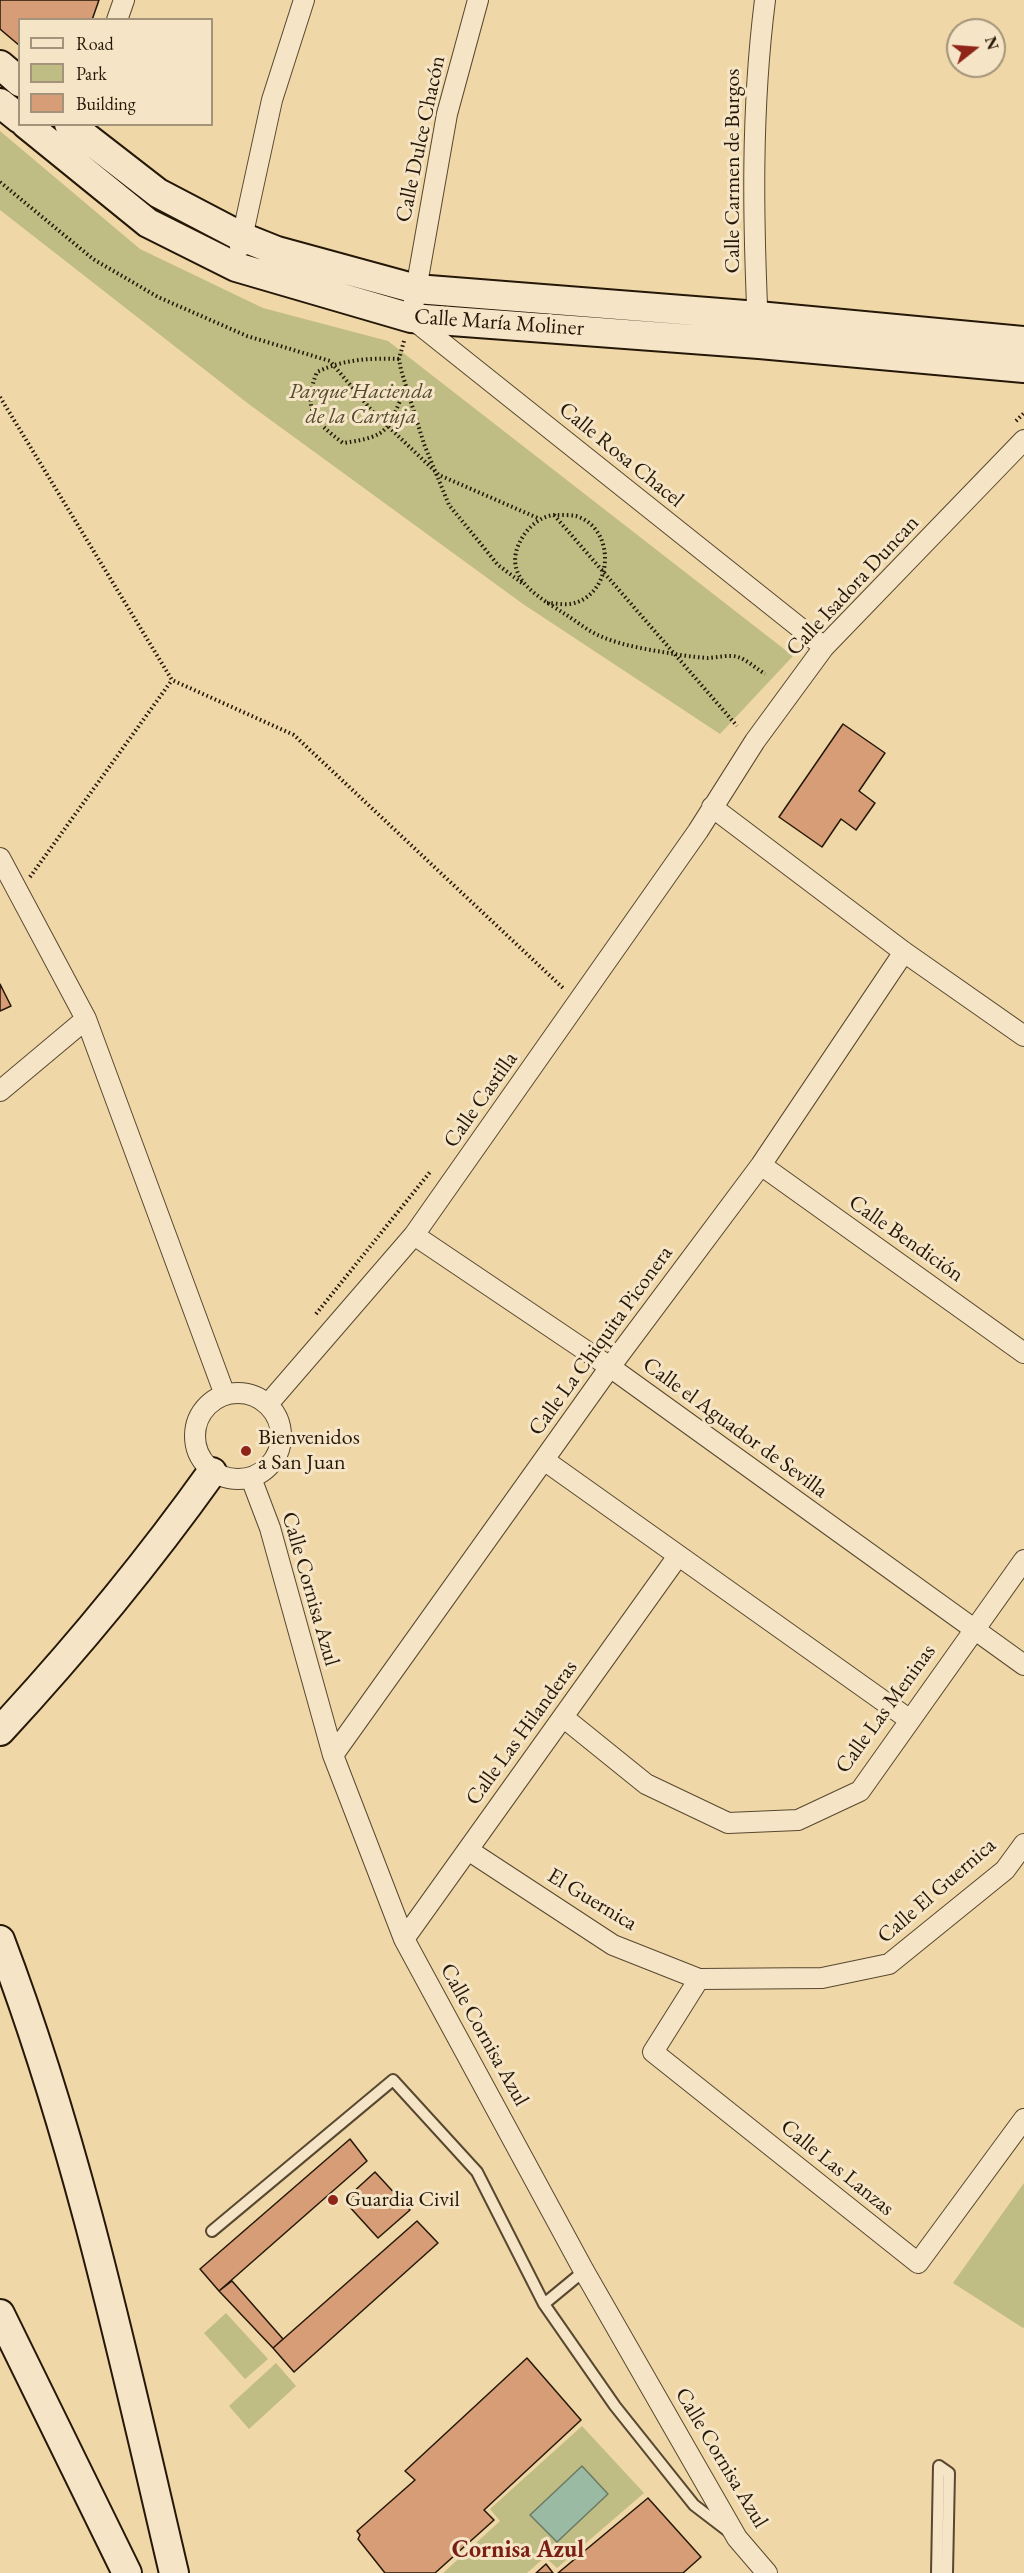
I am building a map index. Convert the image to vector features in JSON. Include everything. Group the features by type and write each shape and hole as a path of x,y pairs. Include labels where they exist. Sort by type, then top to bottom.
{"street":[{"path":"118,18 124,0"},
{"path":"236,267 272,99 304,0"},
{"name":"Calle Dulce Chacón","path":"416,289 447,114 478,0"},
{"name":"Calle Carmen de Burgos","path":"759,344 753,222 756,75 765,0"},
{"path":"0,65 18,80"},
{"path":"0,103 18,117"},
{"name":"Calle María Moliner","path":"28,126 66,159 148,223 236,267 411,318 759,344 1024,368"},
{"path":"66,159 75,127"},
{"name":"Calle María Moliner","path":"75,127 158,193 242,237 277,251 416,289 758,316 1024,341"},
{"path":"411,318 416,289"},
{"name":"Calle Rosa Chacel","path":"411,318 824,647"},
{"name":"Calle Isadora Duncan","path":"712,807 755,741 824,647 1024,440"},
{"path":"712,807 904,952 1024,1035"},
{"name":"Calle Castilla","path":"268,1404 414,1235 579,1002 712,807"},
{"path":"0,858 86,1019 225,1395"},
{"name":"Calle La Chiquita Piconera","path":"333,1755 610,1368 761,1165 904,952"},
{"path":"0,1091 86,1019"},
{"name":"Calle Bendición","path":"761,1165 1024,1353"},
{"name":"Calle el Aguador de Sevilla","path":"414,1235 610,1368 1024,1665"},
{"path":"248,1394 268,1404 280,1425 279,1450 273,1463 263,1472 250,1478 237,1480 212,1472 196,1450 195,1436 203,1411 213,1401 225,1395 248,1394"},
{"path":"544,1460 910,1720"},
{"path":"0,1731 67,1658 166,1535 212,1472"},
{"name":"Calle Cornisa Azul","path":"250,1478 270,1528 333,1755 404,1939 584,2271 737,2538 767,2573"},
{"name":"Calle Las Hilanderas","path":"404,1939 678,1556"},
{"name":"Calle Las Meninas","path":"563,1717 646,1784 728,1823 798,1820 860,1791 973,1628 1024,1560"},
{"name":"Calle El Guernica","path":"699,1979 822,1978 889,1964 1005,1870 1024,1844"},
{"name":"El Guernica","path":"468,1850 613,1945 699,1979"},
{"path":"0,1940 22,1999 77,2173 174,2573"},
{"name":"Calle Las Lanzas","path":"699,1979 653,2052 918,2263 1024,2119"},
{"path":"0,2314 127,2573"}],"lane":[{"path":"212,2230 393,2080 477,2172 544,2304 660,2466 694,2505 737,2538"},
{"path":"544,2304 584,2271"},
{"path":"937,2573 939,2466 949,2473 947,2573"}],"path":[{"path":"0,182 93,259 158,297 247,336 330,361 388,427 436,472 540,519"},
{"path":"411,318 399,359 406,387 449,505 498,565 523,583 533,595 598,636 631,646 677,654 706,658 738,657 765,674"},
{"path":"399,359 366,358 333,364 317,372 309,392 317,423 343,443 374,439 388,427 406,387"},
{"path":"0,397 172,680 294,735 579,1002"},
{"path":"523,583 517,570 516,555 520,541 528,529 540,519 554,514 577,516 596,530 606,551 604,574 592,594 571,604 547,603"},
{"path":"554,514 737,726"},
{"path":"19,893 172,680"}],"green space":[{"name":"Parque Hacienda de la Cartuja","path":"0,131 140,249 263,308 388,341 793,656 720,734 523,604 250,405 0,210"},
{"path":"1024,2183 1024,2327 1023,2328 953,2283"},
{"path":"226,2313 268,2359 245,2379 204,2333"},
{"path":"276,2363 296,2386 249,2429 229,2406"},
{"path":"582,2426 644,2493 557,2568 545,2557 527,2573 443,2573 500,2521 490,2509"}],"shaded area":[{"path":"582,2466 608,2494 557,2542 530,2515"}],"building":[{"path":"0,0 99,0 93,18 18,18 18,44 0,29"},
{"path":"843,724 885,753 859,791 875,803 856,830 841,819 822,847 779,817"},
{"path":"0,984 11,1006 0,1011"},
{"path":"350,2139 367,2161 219,2291 200,2269"},
{"path":"375,2172 410,2210 378,2238 347,2204 354,2197 351,2194"},
{"path":"417,2221 438,2243 294,2372 273,2348"},
{"path":"232,2281 283,2339 273,2348 219,2291"},
{"path":"527,2358 581,2420 484,2510 494,2520 435,2573 385,2573 358,2539 360,2535 357,2531 415,2480 405,2471"},
{"path":"648,2498 701,2557 683,2573 558,2573"},
{"path":"546,2564 553,2573 536,2573"}],"place":[{"name":"Bienvenidos a San Juan","path":"246,1451"},
{"name":"Guardia Civil","path":"333,2200"}],"district":[{"name":"Cornisa Azul","path":"518,2550"}]}
